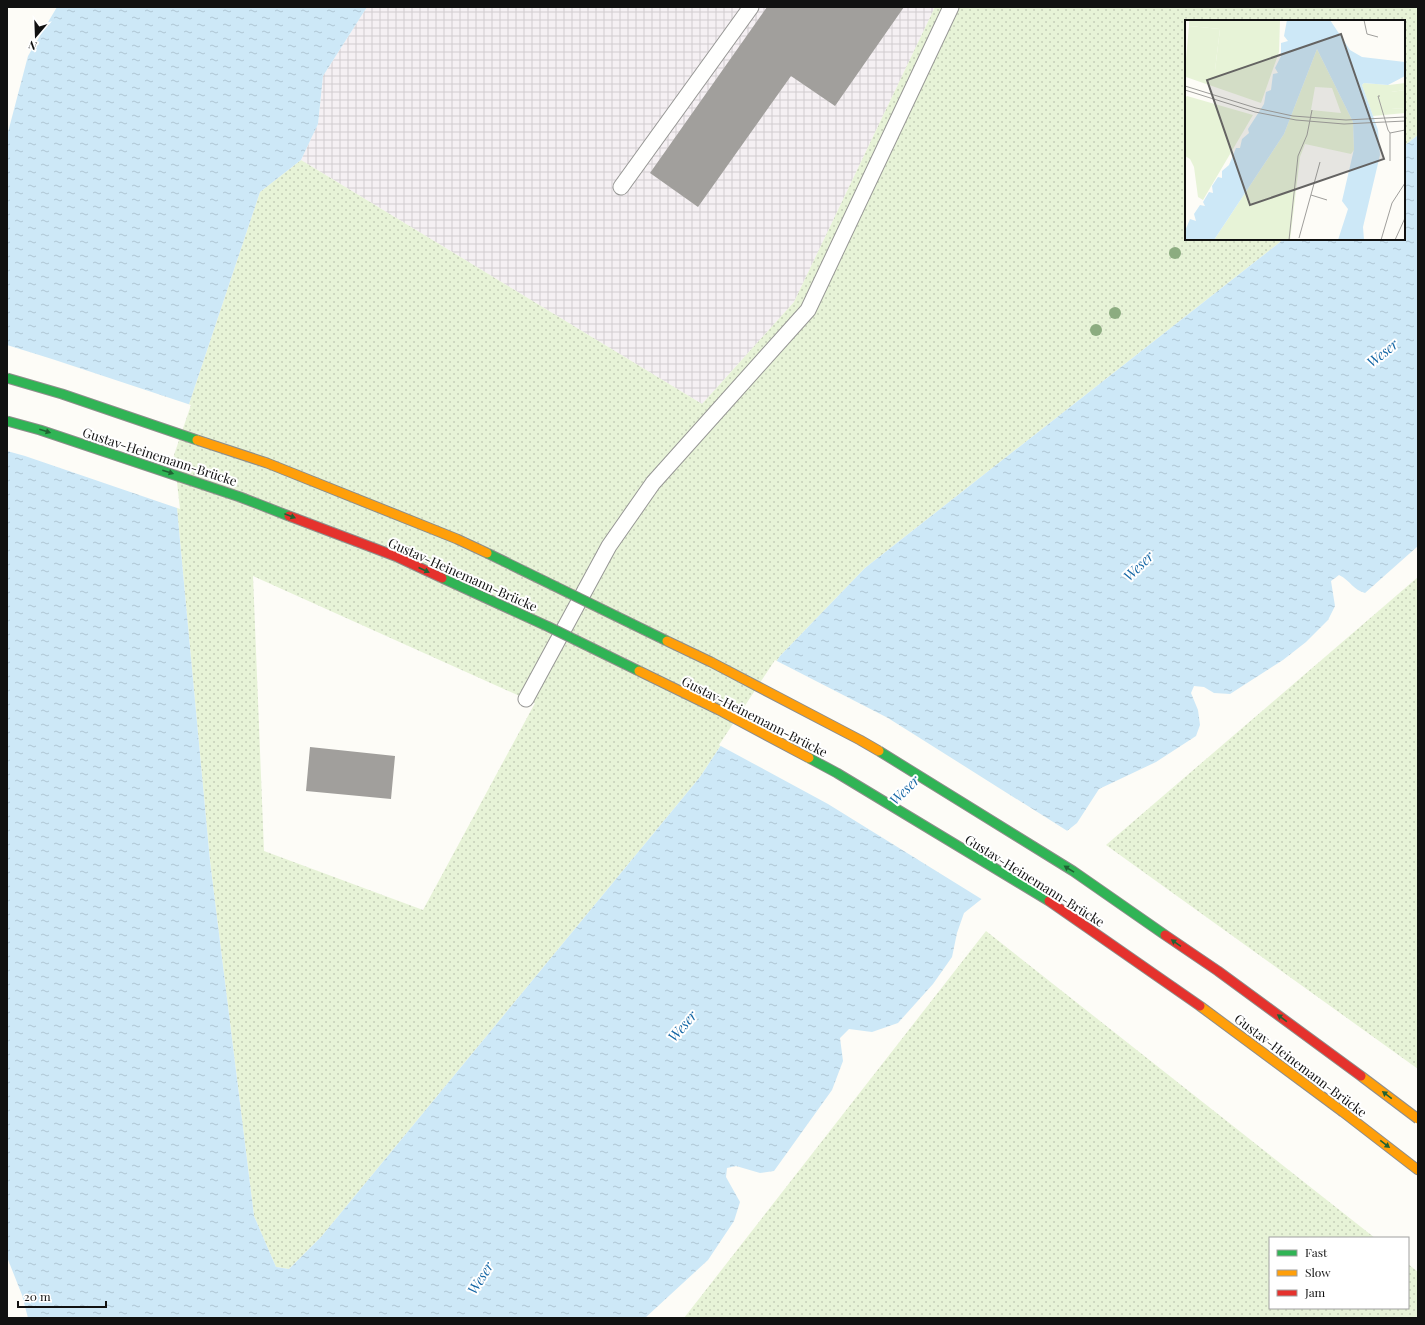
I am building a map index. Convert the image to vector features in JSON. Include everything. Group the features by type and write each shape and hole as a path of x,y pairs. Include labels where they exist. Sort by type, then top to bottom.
{"main road":[{"name":"Gustav-Heinemann-Brücke","path":"7,378 62,394 267,463 457,538 711,662 860,740 1073,871 1224,976 1418,1119"},
{"name":"Gustav-Heinemann-Brücke","path":"7,421 40,430 240,497 395,556 549,627 726,714 837,773 1046,899 1196,1002 1418,1170"}],"lane":[{"path":"621,186 751,7"},
{"path":"526,699 609,546 653,483 808,310 951,7"}],"shaded area":[{"path":"367,7 935,7 794,302 702,404 301,160 318,124 323,76"}],"green space":[{"path":"935,7 1418,7 1418,135 1405,145 1405,20 1185,20 1185,240 1283,240 865,568 780,656 700,777 321,1237 289,1269 276,1267 254,1216 210,861 172,455 260,192 301,160 702,404 794,302","holes":["253,576 535,703 423,910 264,851"]},
{"path":"1418,577 1418,1069 1106,845"},
{"path":"986,931 1374,1237 1269,1237 1269,1309 1409,1309 1409,1265 1418,1272 1418,1318 684,1318"}],"water":[{"name":"Weser","path":"57,7 367,7 323,76 318,124 301,160 260,192 172,455 210,861 254,1216 276,1267 289,1269 321,1237 700,777 780,656 865,568 1283,240 1405,240 1405,145 1418,135 1418,546 1365,593 1358,590 1339,575 1331,581 1335,606 1328,620 1306,642 1283,660 1230,694 1214,693 1204,687 1194,686 1191,693 1198,710 1200,725 1196,736 1156,762 1099,789 1077,823 964,913 957,933 952,957 933,984 898,1023 872,1032 849,1029 840,1038 843,1061 832,1090 774,1171 760,1173 736,1166 727,1168 726,1177 740,1202 734,1221 708,1260 645,1318 28,1318 22,1295 7,1257 7,136 28,56"}],"pier":[{"path":"7,345 191,405 174,455 180,509 7,451"},
{"path":"775,660 888,718 1069,832 983,900 828,804 719,745"}],"building":[{"path":"767,7 904,7 835,106 791,76 698,207 650,173"},
{"path":"310,747 395,756 391,799 306,791"}],"traffic: slow":[{"path":"197,440 267,463 457,539 487,553"},
{"path":"667,641 711,662 879,751"},
{"path":"639,671 719,710 809,758"},
{"path":"1200,1006 1343,1112"},
{"path":"1361,1076 1418,1119"},
{"path":"1343,1112 1418,1170"}],"traffic: fast":[{"path":"7,378 62,394 197,440"},
{"path":"7,421 40,430 240,497 289,516"},
{"path":"487,553 667,641"},
{"path":"442,578 549,627 639,671"},
{"path":"879,751 1073,871 1165,935"},
{"path":"809,758 837,773 1049,901"}],"traffic: jam":[{"path":"289,516 395,556 442,578"},
{"path":"1049,901 1200,1006"},
{"path":"1165,935 1218,971 1361,1076"}]}
